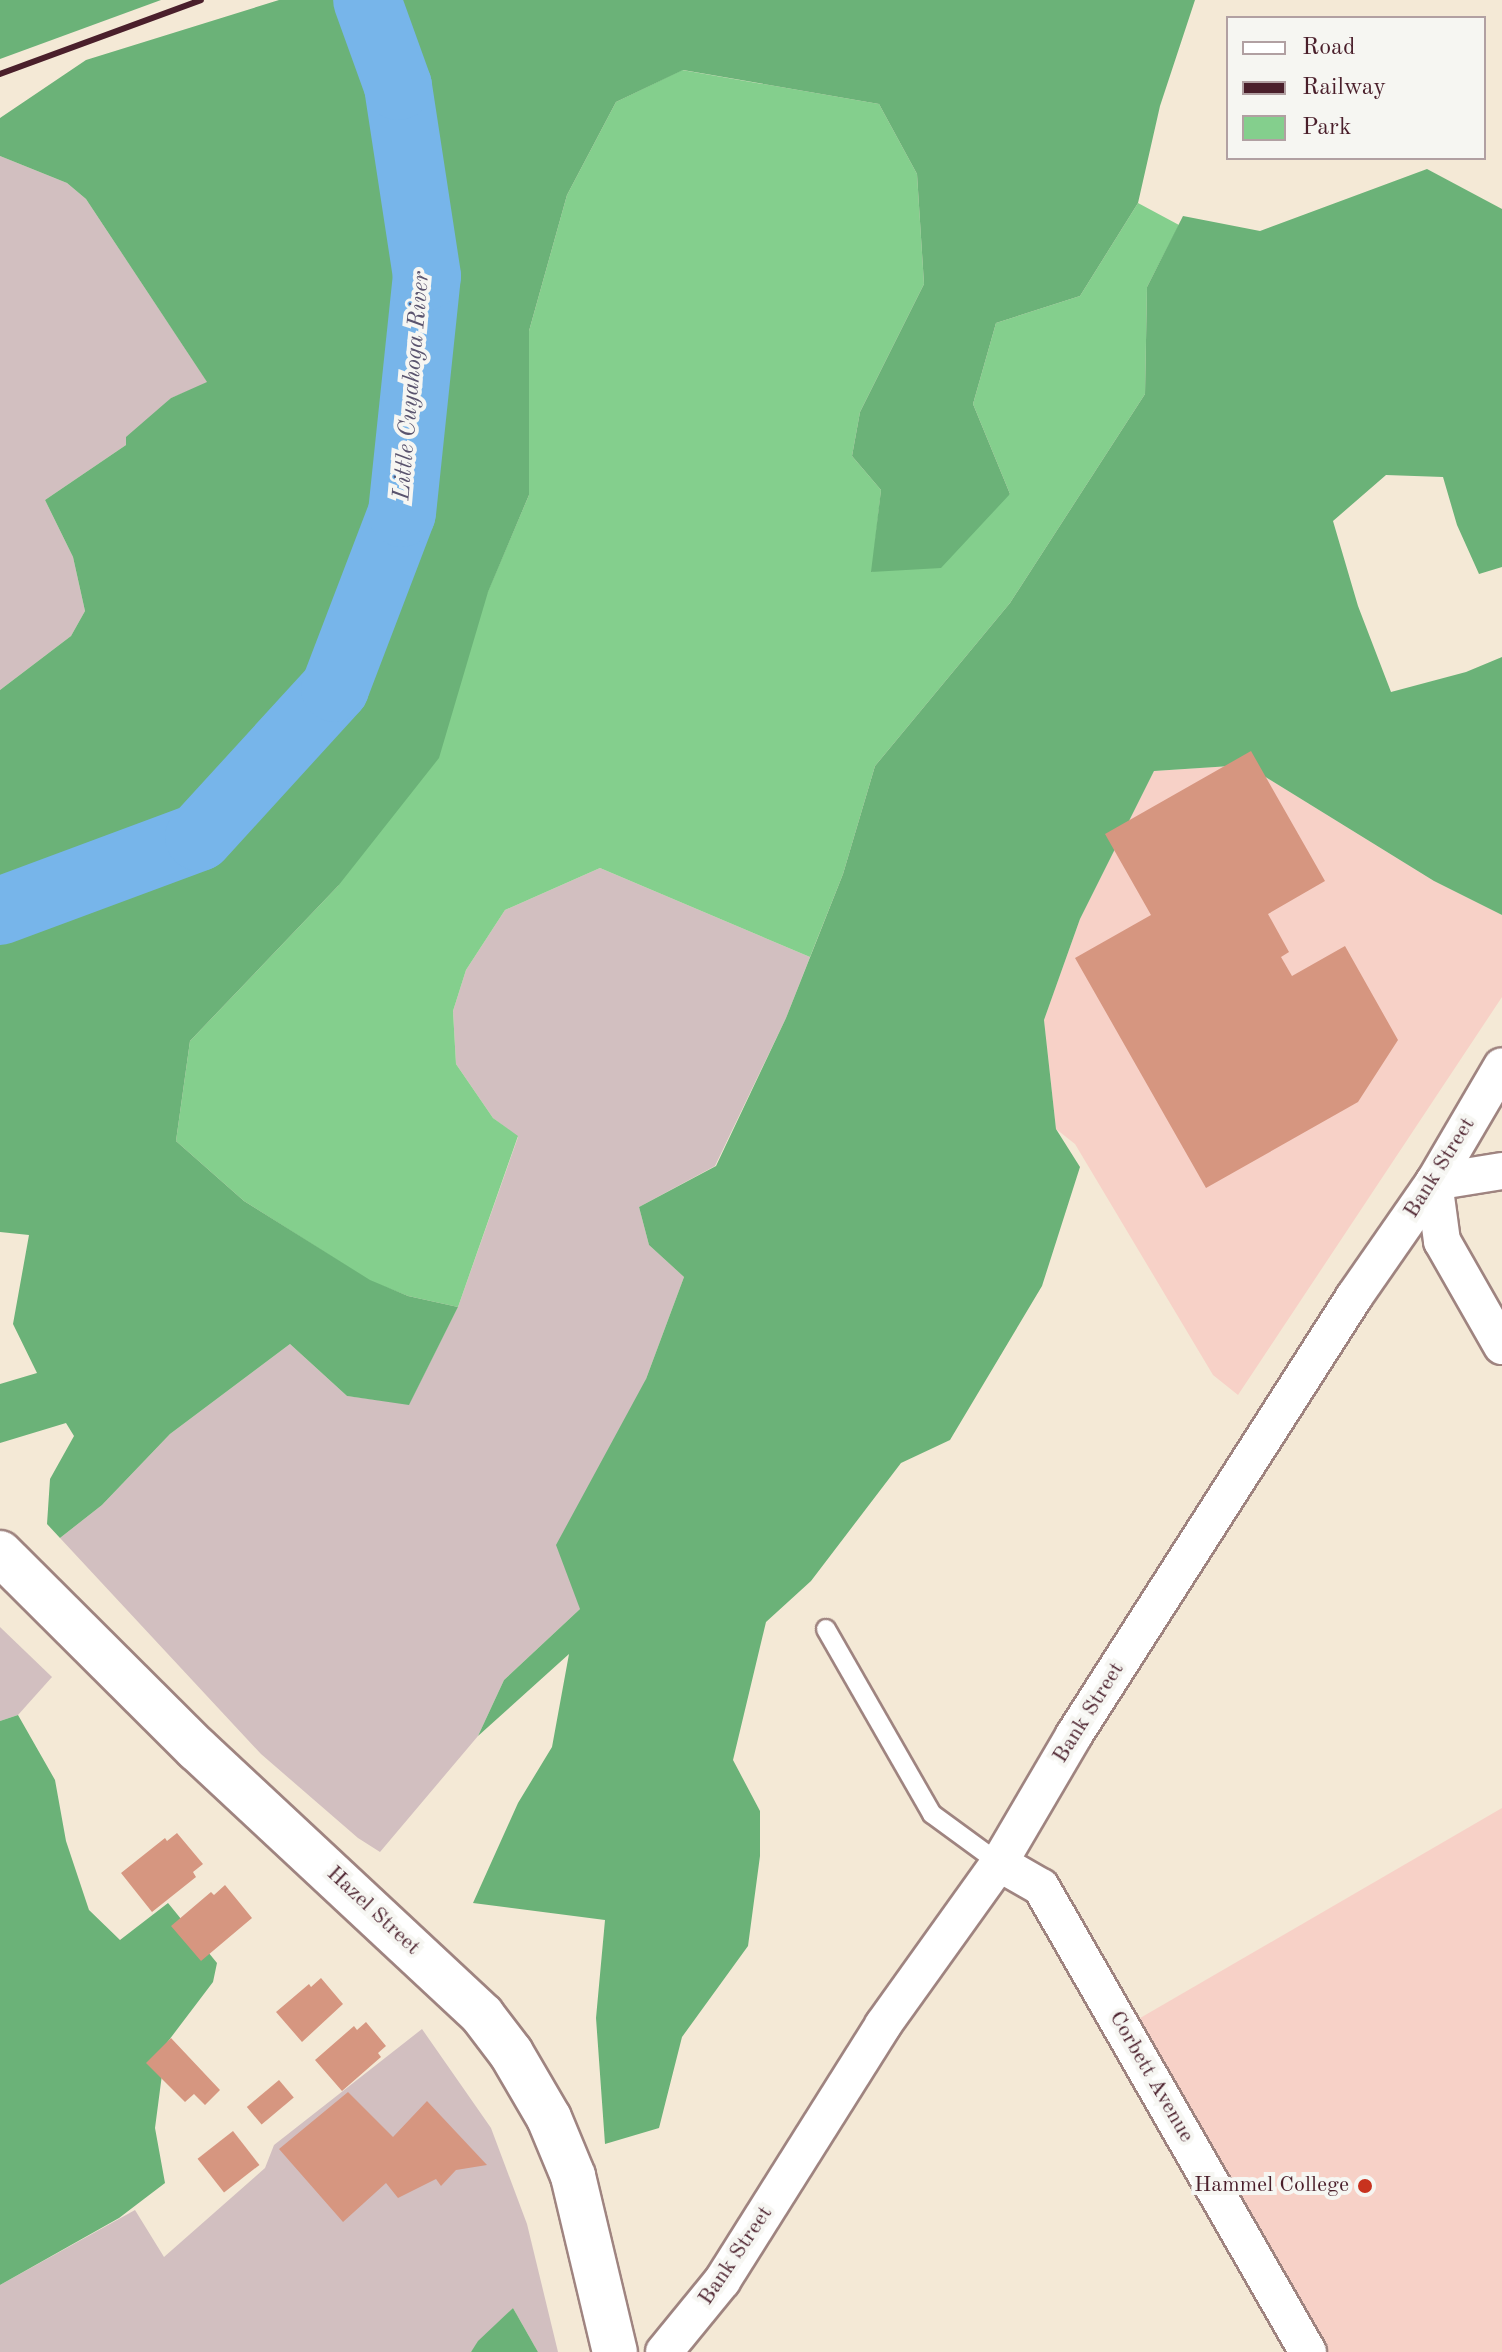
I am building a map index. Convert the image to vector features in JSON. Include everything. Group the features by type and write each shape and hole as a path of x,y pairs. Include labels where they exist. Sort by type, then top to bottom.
{"street":[{"name":"Bank Street","path":"664,2352 722,2281 883,2025 999,1863 1074,1735 1354,1297 1434,1182 1502,1066"},
{"path":"1502,1171 1434,1182 1442,1241 1502,1346"},
{"name":"Hazel Street","path":"0,1553 197,1749 482,2015 511,2053 549,2118 573,2176 615,2352"},
{"name":"Corbett Avenue","path":"999,1863 1041,1887 1308,2352"}],"lane":[{"path":"826,1629 932,1814 999,1863"}],"shaded area":[{"path":"0,156 67,183 86,199 208,383 171,398 126,445 45,500 73,557 85,611 71,636 0,690"},
{"path":"1246,765 1434,881 1502,915 1502,997 1238,1395 1213,1375 1075,1144 1056,1129 1044,1020 1080,919 1154,771"},
{"path":"600,868 810,957 786,1018 715,1166 639,1207 649,1245 684,1277 646,1379 580,1609 504,1680 478,1736 380,1852 358,1838 261,1754 60,1538 102,1505 170,1434 290,1344 347,1396 409,1404 458,1307 518,1137 493,1118 456,1064 453,1011 466,970 505,910"},
{"path":"0,1627 52,1677 18,1715 0,1721"},
{"name":"Hammel College","path":"1502,1808 1502,2352 1321,2352 1135,2021"},
{"path":"422,2029 491,2128 527,2224 558,2352 538,2352 513,2308 471,2352 0,2352 0,2285 135,2210 164,2257 265,2168 274,2145"}],"green space":[{"path":"0,0 161,0 0,59"},
{"path":"279,0 1195,0 1160,106 1138,203 1080,296 996,323 973,404 1010,494 941,568 871,572 881,490 852,456 860,412 924,284 917,174 879,104 683,70 616,102 567,195 529,331 529,495 488,592 439,758 338,886 190,1041 176,1141 244,1201 370,1280 408,1296 458,1307 409,1405 347,1396 290,1344 170,1434 102,1505 60,1538 47,1524 50,1479 74,1436 66,1423 0,1443 0,1384 37,1373 13,1324 29,1235 0,1232 0,690 71,636 85,611 73,557 45,500 126,445 126,437 171,398 207,382 86,199 67,183 0,156 0,118 86,60"},
{"path":"682,70 879,104 917,174 924,284 860,412 852,456 881,490 872,572 1010,494 973,404 996,323 1080,296 1138,203 1179,225 1147,287 1145,394 1010,603 875,766 843,874 810,957 600,868 505,910 466,970 453,1011 456,1064 493,1118 518,1136 458,1307 408,1296 370,1281 244,1201 176,1141 190,1041 338,886 488,591 529,495 529,331 567,195 616,102"},
{"path":"1427,169 1502,209 1502,567 1479,574 1457,525 1443,477 1386,475 1333,521 1358,606 1391,692 1466,672 1502,657 1502,915 1434,881 1246,765 1154,771 1080,919 1044,1020 1056,1129 1080,1167 1042,1286 950,1440 901,1463 811,1581 766,1622 733,1760 760,1811 760,1856 748,1946 682,2037 659,2128 605,2144 596,2018 605,1920 473,1903 518,1803 552,1747 569,1654 478,1736 504,1680 580,1609 556,1545 646,1379 684,1277 649,1245 639,1207 716,1166 786,1018 843,874 875,766 1010,603 1145,394 1147,287 1183,216 1260,231"},
{"path":"18,1715 55,1780 66,1841 89,1910 120,1940 168,1903 217,1963 213,1982 166,2044 155,2128 165,2183 119,2218 0,2285 0,1721"},
{"path":"513,2308 538,2352 471,2352 478,2341"}],"building":[{"path":"1251,751 1325,881 1268,914 1289,952 1281,957 1292,976 1345,946 1398,1040 1358,1102 1206,1188 1075,958 1151,915 1105,834"},
{"path":"177,1833 203,1864 193,1872 196,1877 152,1912 121,1873 165,1838 167,1841"},
{"path":"225,1885 252,1918 201,1961 171,1926 211,1892 214,1895"},
{"path":"321,1978 343,2004 302,2042 276,2012 309,1984 311,1987"},
{"path":"366,2022 386,2046 378,2053 381,2057 342,2091 315,2060 354,2026 357,2030"},
{"path":"171,2038 220,2090 205,2105 194,2094 185,2102 146,2063"},
{"path":"279,2080 294,2098 262,2125 247,2107"},
{"path":"348,2092 393,2137 427,2101 487,2165 456,2170 441,2186 436,2179 398,2198 386,2183 343,2222 279,2149"},
{"path":"233,2131 259,2165 224,2193 198,2159"}],"waterway":[{"name":"Little Cuyahoga River","path":"0,911 199,837 335,688 402,513 427,276 398,86 367,0"}],"railway":[{"path":"0,74 201,0"}],"place":[{"name":"Hammel College","path":"1365,2186"}]}
